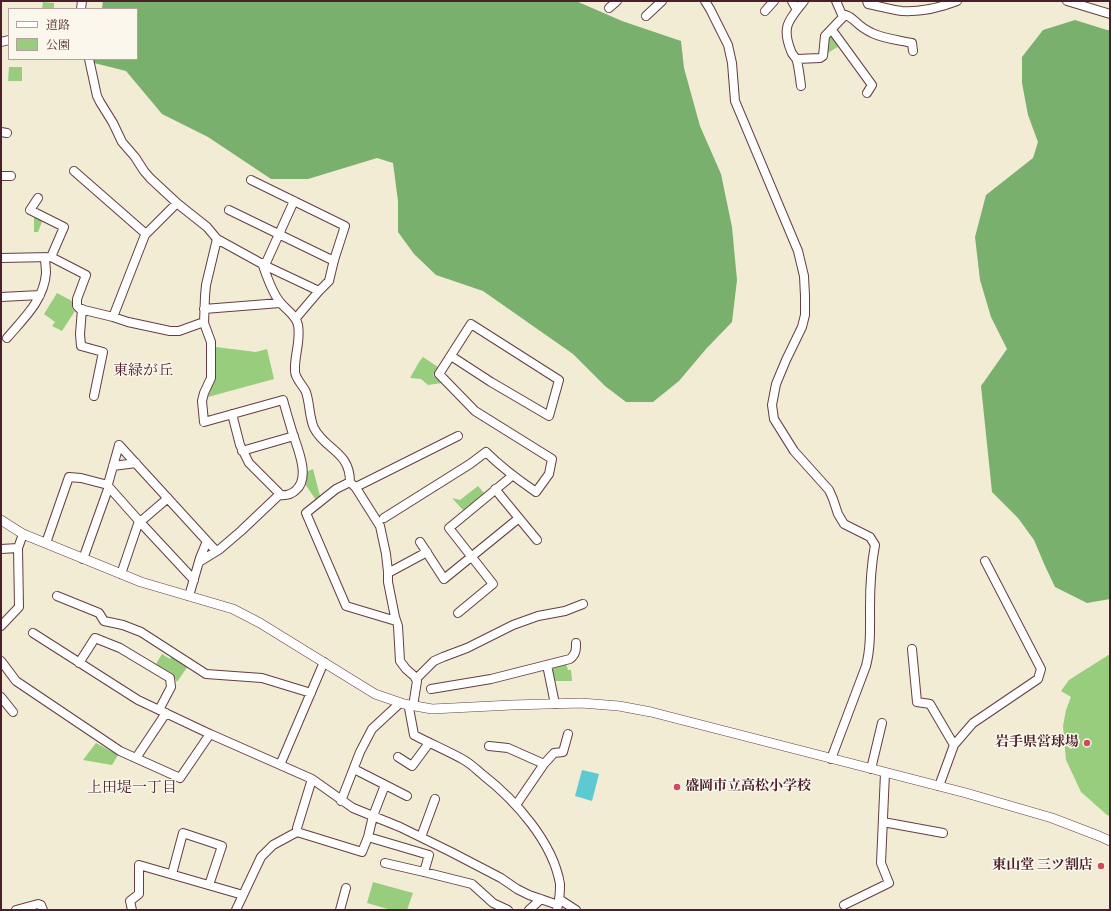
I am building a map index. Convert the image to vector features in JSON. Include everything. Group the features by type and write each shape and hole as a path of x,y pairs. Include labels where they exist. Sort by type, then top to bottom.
{"street":[{"path":"609,8 617,1"},
{"path":"646,16 662,1"},
{"path":"705,1 728,45 732,63 735,101 798,251 804,276 805,315 802,326 776,384 772,405 774,419 794,450 829,490 834,499 838,514 844,524 870,537 875,545 870,592 869,655 831,759"},
{"path":"710,9 716,1"},
{"path":"765,10 774,1"},
{"path":"792,1 797,10"},
{"path":"801,86 797,59 792,53 787,40 786,32 787,24 804,1"},
{"path":"836,1 843,17"},
{"path":"867,1 868,4 901,11 918,11 940,7 957,1"},
{"path":"1067,1 1110,14"},
{"path":"797,59 820,58 823,56 825,36 845,15 879,36 887,39 912,42 913,51"},
{"path":"832,30 872,85 867,92"},
{"path":"89,60 100,102 114,122 122,142 135,156 150,178 177,203 207,227 217,239 263,264 319,291"},
{"path":"74,170 146,234"},
{"path":"1,176 11,176"},
{"path":"251,180 345,226 329,281 296,318"},
{"path":"7,338 35,305 44,285 48,257 64,227 30,210 38,198"},
{"path":"294,201 263,264 275,295 280,303 296,318 298,324 299,334 295,371 296,376 306,392 314,429 346,462 353,484 380,526 388,573 388,582 398,626 400,661 417,681 411,707 414,735 465,760 498,787 516,805 538,833 555,865 560,885 559,899 576,910"},
{"path":"113,317 146,234 177,203"},
{"path":"229,210 334,262"},
{"path":"199,562 216,551 241,531 278,495 285,495 294,492 301,484 302,475 300,452 283,400 204,422 202,401 211,378 211,342 204,322 204,308 206,285 217,239"},
{"path":"1,258 48,257 86,275 77,299 77,306 80,309 128,322 170,331 179,331 204,322"},
{"path":"1,297 40,295"},
{"path":"204,308 280,303"},
{"path":"82,309 80,334 81,346 103,352 94,396"},
{"path":"384,518 470,464 486,452 498,465 536,492 549,474 552,459 475,411 439,374 472,324 559,380 549,416 491,382 451,356"},
{"path":"232,414 242,451 249,463 280,494 278,495"},
{"path":"242,451 294,436"},
{"path":"396,621 346,606 306,514 332,492 353,484 458,436"},
{"path":"83,559 108,489 119,445 216,551"},
{"path":"113,466 136,463"},
{"path":"458,613 493,584 449,528 512,476"},
{"path":"46,543 69,477 81,478 108,486 194,580"},
{"path":"495,489 537,540"},
{"path":"121,574 140,522 168,498"},
{"path":"420,542 444,578 519,518"},
{"path":"1,520 23,534 141,582 233,609 260,623 376,694 411,707 432,709 512,704 581,703 619,706 644,711 939,786 1052,818 1110,841"},
{"path":"1,626 19,607 18,548 23,534"},
{"path":"189,596 207,541"},
{"path":"1,550 18,548"},
{"path":"388,573 427,552"},
{"path":"939,786 954,745 973,723 1038,679 1041,670 985,561"},
{"path":"58,596 99,613 104,621 123,625 142,632 206,674 262,678 311,693"},
{"path":"416,679 434,661 443,656 467,648 512,625 538,616 558,612 583,604"},
{"path":"33,633 138,700 312,780 353,808 400,827 434,843 501,878 517,889 529,895 558,905 557,910"},
{"path":"79,663 95,638 120,648 170,678 171,687 163,712 136,758"},
{"path":"431,689 491,679 570,658 575,654 576,643"},
{"path":"912,649 917,702 930,704 954,745"},
{"path":"1,661 16,681 120,751 180,778 210,734"},
{"path":"280,765 324,662"},
{"path":"547,665 555,704"},
{"path":"1,697 14,712"},
{"path":"342,800 360,752 372,729 400,703"},
{"path":"871,769 882,723"},
{"path":"516,805 544,764 554,753 563,752 568,734"},
{"path":"398,757 412,766 429,743"},
{"path":"489,746 508,748 544,764"},
{"path":"354,769 408,796"},
{"path":"844,905 889,883 881,862 885,773"},
{"path":"297,832 312,780"},
{"path":"236,910 260,857 274,845 297,832 362,852 368,837 373,816 385,785"},
{"path":"421,837 435,800"},
{"path":"883,822 943,833"},
{"path":"172,874 183,833 222,846 209,885"},
{"path":"368,837 429,855"},
{"path":"424,872 434,843"},
{"path":"385,863 472,884 493,903 508,910"},
{"path":"132,910 130,901 139,894 139,865 243,895"},
{"path":"340,910 346,888"},
{"path":"529,910 541,899"},
{"path":"16,910 38,904 41,905 44,910"}],"green space":[{"path":"103,1 576,1 622,21 681,41 684,68 700,126 721,174 732,227 737,280 732,322 706,349 679,381 653,402 626,402 605,386 573,354 483,291 436,275 414,254 398,232 398,201 393,163 377,158 308,179 271,179 208,137 162,114 126,71 94,63 93,60 138,60 138,8 102,8"},
{"path":"43,2 54,3 54,8 42,8"},
{"path":"1075,20 1110,30 1110,599 1087,603 1055,587 1034,540 1018,518 992,492 981,386 1007,349 991,317 980,280 975,237 986,195 1033,158 1038,142 1028,115 1022,83 1022,57 1043,30"},
{"path":"832,37 839,46 828,53 828,40"},
{"path":"9,67 22,67 22,81 8,81"},
{"path":"34,216 42,220 38,232 34,232"},
{"path":"57,293 72,301 72,309 75,311 62,331 52,326 55,322 44,314"},
{"path":"216,347 256,352 267,349 274,379 208,397 216,373"},
{"path":"423,357 438,367 433,375 442,383 428,385 421,379 410,378"},
{"path":"313,469 320,496 316,500 305,484 306,472"},
{"path":"478,486 484,493 463,510 452,498 460,500"},
{"path":"162,654 170,659 172,656 188,666 177,682 173,674 156,664"},
{"name":"岩手県営球場","path":"1110,654 1110,816 1081,792 1066,760 1063,726 1066,710 1071,697 1061,691 1069,680"},
{"path":"566,664 568,670 571,670 572,681 555,681 551,667"},
{"path":"96,743 118,755 112,765 83,760"},
{"path":"373,882 413,893 407,910 391,910 367,903"}],"water":[{"path":"582,770 599,774 592,801 575,796"}],"place":[{"name":"岩手県営球場","path":"1087,743"},
{"name":"盛岡市立高松小学校","path":"677,787"},
{"name":"東山堂 三ツ割店","path":"1101,866"}],"district":[{"name":"東緑が丘","path":"143,372"},
{"name":"上田堤一丁目","path":"132,789"}]}
